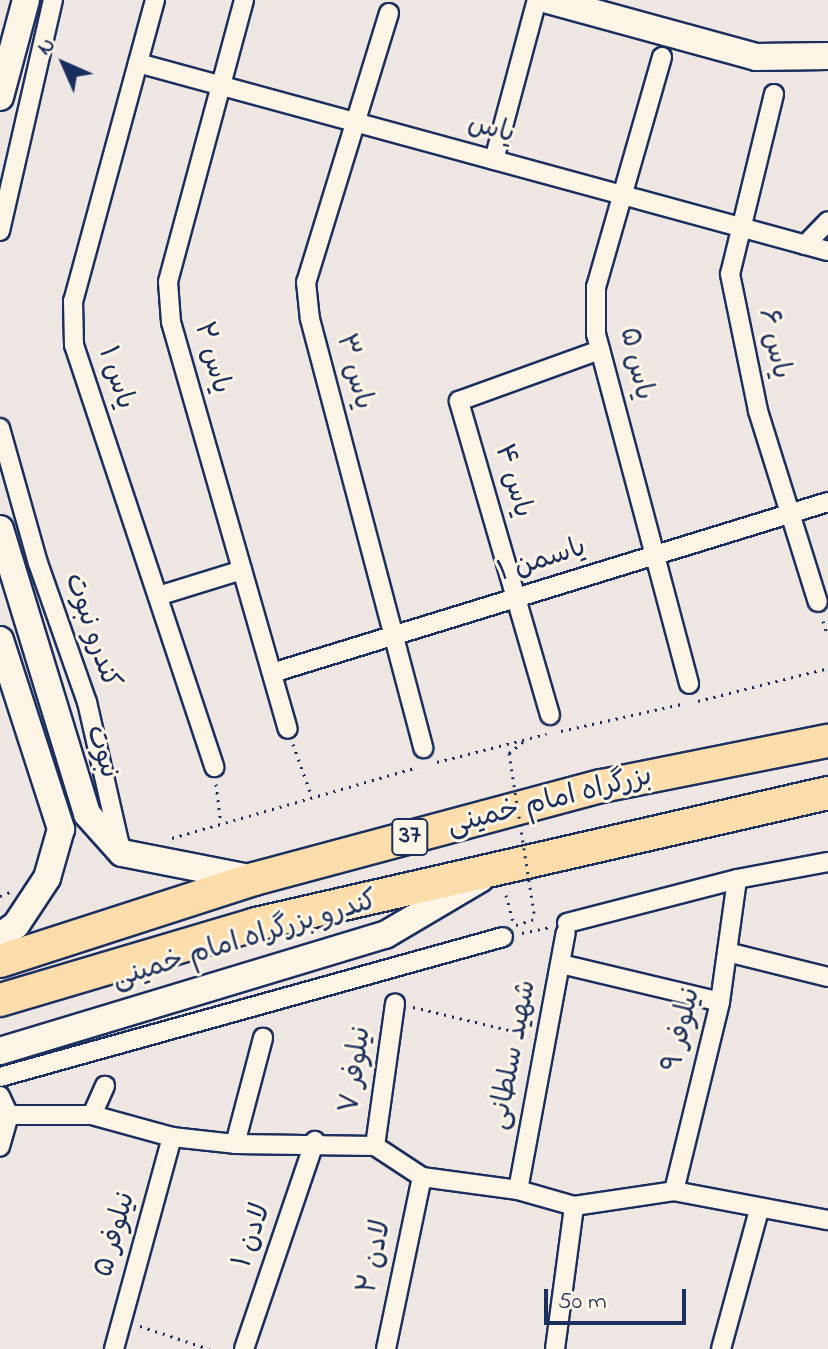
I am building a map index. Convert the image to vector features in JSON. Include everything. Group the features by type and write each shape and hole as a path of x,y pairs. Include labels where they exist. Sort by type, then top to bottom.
{"highway":[{"name":"بزرگراه امام خمینی","path":"0,961 254,879 602,786 828,741"},
{"name":"بزرگراه امام خمینی","path":"0,1000 256,924 828,793"}],"main road":[{"path":"0,97 26,0"},
{"path":"548,0 756,57 828,56"},
{"name":"نبوت","path":"0,529 87,814 122,853"},
{"path":"0,640 61,829 47,878 16,925 0,936"},
{"path":"122,853 254,879"},
{"name":"کندرو بزرگراه امام خمینی","path":"0,1051 385,935 499,867"}],"street":[{"path":"0,231 53,0"},
{"name":"یاس ۱","path":"155,0 73,301 74,345 214,767"},
{"name":"یاس ۲","path":"244,0 168,282 171,322 288,729"},
{"path":"494,160 537,0"},
{"name":"یاس ۳","path":"389,13 358,123 306,282 310,319 423,748"},
{"name":"یاس ۵","path":"662,57 596,287 600,350 689,684"},
{"name":"یاس","path":"138,63 828,251"},
{"name":"یاس ۶","path":"774,94 738,226 730,274 758,411 793,513 818,602"},
{"path":"805,245 828,221"},
{"name":"یاس ۴","path":"550,715 459,401 600,350"},
{"name":"کندرو نبوت","path":"0,428 38,563 87,702 122,853"},
{"name":"یاسمن ۱","path":"272,673 828,502"},
{"path":"158,596 242,570"},
{"path":"566,927 737,879 828,862"},
{"name":"نیلوفر ۹","path":"674,1191 720,1002 737,879"},
{"name":"شهید سلطانی","path":"518,1190 542,1038 561,964 566,927"},
{"path":"0,1077 503,937"},
{"path":"727,952 828,977"},
{"path":"561,964 720,1002"},
{"name":"نیلوفر ۷","path":"375,1146 395,1003"},
{"path":"235,1144 263,1038"},
{"path":"92,1115 105,1086"},
{"path":"0,1096 9,1115 0,1147"},
{"path":"9,1115 92,1115 172,1137 235,1144 315,1141 375,1146 422,1177 518,1190 574,1206 674,1191 759,1210 826,1218 828,1199"},
{"name":"نیلوفر ۵","path":"114,1349 172,1137"},
{"name":"لادن ۱","path":"244,1349 315,1141"},
{"name":"لادن ۲","path":"386,1349 422,1177"},
{"path":"555,1349 574,1206"},
{"path":"721,1349 759,1210"}],"path":[{"path":"164,840 532,738 828,668"},
{"path":"288,729 312,797"},
{"path":"499,867 514,926 535,919 509,753 532,738"},
{"path":"214,767 221,823"},
{"path":"503,937 566,927"},
{"path":"395,1003 542,1038"},
{"path":"121,1319 209,1349"}]}
